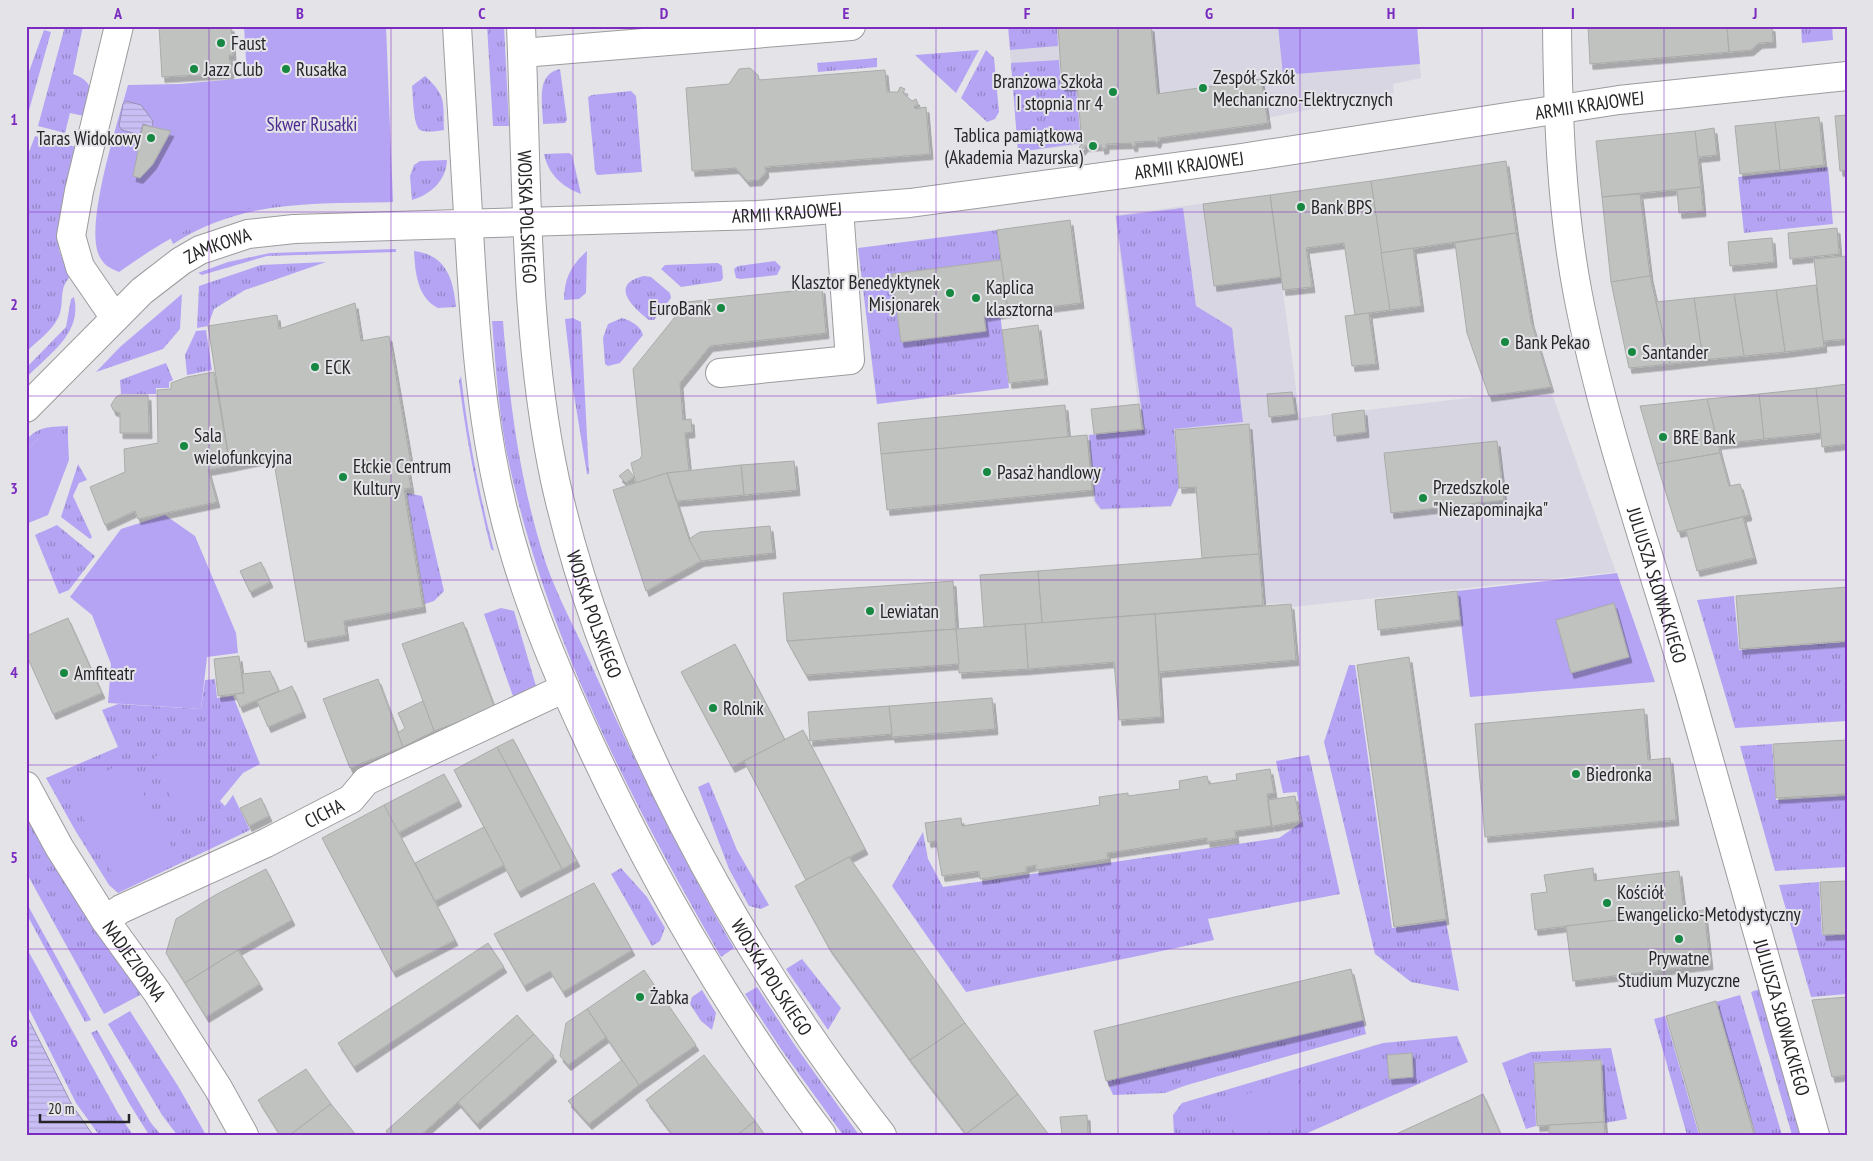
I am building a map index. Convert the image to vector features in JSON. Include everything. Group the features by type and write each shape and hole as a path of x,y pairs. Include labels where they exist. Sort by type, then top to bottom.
{"street":[{"path":"115,318 80,266 71,236 78,191 119,26"},
{"path":"457,26 480,379 499,496 526,588 564,688 599,765 666,896 737,1014 822,1135"},
{"name":"WOJSKA POLSKIEGO","path":"521,26 529,222 541,393 555,478 575,558 602,641 642,735 724,899 784,997 882,1135"},
{"path":"522,53 851,26"},
{"name":"JULIUSZA SŁOWACKIEGO","path":"1557,26 1558,108 1568,231 1590,349 1608,421 1690,693 1815,1135"},
{"name":"ARMII KRAJOWEJ","path":"469,224 758,215 910,203 1241,158 1558,108 1847,76"},
{"path":"720,373 850,360 840,209"},
{"name":"ZAMKOWA","path":"26,408 142,291 181,261 200,250 248,234 294,229 469,224"},
{"name":"CICHA","path":"105,920 122,910 266,843 351,799 366,781 564,688"},
{"name":"NADJEZIORNA","path":"26,786 59,847 105,920 157,992 218,1088 244,1135"}],"shaded area":[{"name":"Zespół Szkół Mechaniczno-Elektrycznych","path":"1008,26 1417,26 1421,78 1393,84 1394,93 1267,118 1268,123 1158,138 1157,143 1153,141 1136,142 1135,146 1132,146 1131,143 1106,144 1106,148 1102,149 1101,145 1085,146 1082,150 1079,145 1018,152"},
{"path":"126,101 141,105 153,121 152,127 143,124 140,135 122,130 119,126 123,104"},
{"path":"1270,195 1300,418 1550,388 1616,572 1292,607 1291,603 1265,604 1250,424 1175,430 1179,488 1171,507 1100,510 1093,501 1087,435 1141,429 1115,215"},
{"path":"26,1014 72,1105 93,1135 26,1135"}],"green space":[{"path":"65,26 83,26 73,74 86,81 89,86 90,96 84,116 70,113 65,133 38,126"},
{"name":"Skwer Rusałki","path":"244,26 386,26 393,202 290,203 237,211 201,223 167,241 119,272 112,269 104,263 98,253 95,238 96,218 111,145 128,85 180,84 247,78"},
{"path":"487,26 504,26 509,126 493,126"},
{"path":"1008,26 1057,26 1058,46 1010,50"},
{"path":"1278,26 1417,26 1420,64 1283,75"},
{"path":"1801,26 1832,26 1833,40 1802,43"},
{"path":"44,30 51,32 26,121 26,80"},
{"path":"979,50 956,93 915,55"},
{"path":"986,50 994,58 999,112 995,119 987,122 961,98"},
{"path":"877,58 877,67 818,72 817,63"},
{"path":"1059,60 1061,87 1076,86 1081,143 1018,152 1011,63"},
{"path":"560,69 567,120 565,123 543,124 542,91 544,83 552,72"},
{"path":"425,76 440,94 443,106 444,130 423,131 420,130 416,122 412,86"},
{"path":"631,91 636,96 642,172 597,175 595,171 588,97"},
{"path":"35,136 76,147 58,226 59,250 69,278 64,287 58,318 48,332 26,352 26,160"},
{"path":"569,153 572,155 581,194 562,184 552,174 544,154"},
{"path":"447,160 444,174 436,186 412,200 410,176 414,165 420,161"},
{"path":"1828,167 1833,224 1744,233 1738,177"},
{"path":"390,198 393,202 307,204 252,211 199,229 173,244 170,237 197,206"},
{"path":"1183,208 1196,306 1232,328 1243,422 1174,429 1179,488 1171,506 1101,509 1095,501 1089,435 1144,430 1116,216"},
{"path":"997,230 1001,260 892,274 901,342 986,331 984,316 1000,313 1009,388 877,404 858,248"},
{"path":"396,249 396,252 267,256 202,275 198,273 228,262 270,253"},
{"path":"414,251 434,257 441,263 450,278 456,307 438,308 426,298 418,283"},
{"path":"587,251 586,293 579,299 564,300 567,279 573,267"},
{"path":"775,261 781,267 777,275 736,278 734,269 738,266"},
{"path":"326,262 245,290 214,309 208,326 197,328 199,286 261,265"},
{"path":"718,263 722,266 723,278 721,281 681,287 661,269 665,265"},
{"path":"644,276 651,277 670,293 671,298 654,320 649,320 636,309 627,296 627,285 633,280"},
{"path":"182,294 180,329 163,349 96,372 120,347"},
{"path":"74,297 74,321 69,332 54,351 26,378 26,368 66,327 71,299"},
{"path":"573,318 581,322 589,474 587,474 573,389 565,319"},
{"path":"622,318 635,324 643,335 620,363 608,366 605,364 603,338 608,324"},
{"path":"492,321 503,321 508,379 521,466 534,523 552,579 676,842 734,948 721,957 625,781 570,659 547,597 527,533 506,450 498,395"},
{"path":"206,330 212,370 187,375 185,355 196,331"},
{"path":"166,363 173,380 169,382 169,388 156,388 156,394 121,394 120,380"},
{"path":"461,376 474,464 494,551 491,549 472,465 459,381"},
{"path":"68,426 68,439 38,439 26,451 26,440 35,432 50,427"},
{"path":"38,439 68,439 69,460 48,515 26,524 26,451"},
{"path":"78,464 87,480 79,483 73,496 92,537 90,539 61,517"},
{"path":"407,493 422,496 444,591 434,601 425,604"},
{"path":"165,515 195,536 236,633 238,653 207,657 201,709 108,703 111,664 92,615 70,597 121,529"},
{"path":"57,525 95,556 69,590 59,594 35,535"},
{"path":"1617,573 1655,682 1470,697 1457,591"},
{"path":"1734,596 1739,650 1847,642 1847,721 1735,728 1697,600"},
{"path":"501,608 514,611 536,686 534,689 514,699 484,614"},
{"path":"1349,665 1355,665 1392,928 1446,921 1459,991 1411,982 1375,954 1324,742"},
{"path":"215,679 217,698 233,696 260,764 243,773 220,801 225,806 233,795 250,830 118,893 109,885 46,778 118,747 102,710 118,704 201,709 205,680"},
{"path":"194,740 219,798 179,816 154,757"},
{"path":"1772,744 1776,800 1847,796 1847,867 1775,871 1740,746"},
{"path":"1309,755 1340,894 1208,919 1214,940 966,992 892,886 923,832 928,859 943,887 1279,838 1302,822 1297,792 1283,793 1276,761"},
{"path":"126,761 178,859 121,889 69,791"},
{"path":"709,782 737,850 769,905 761,909 749,906 729,869 698,787"},
{"path":"26,813 144,993 104,1014 26,872"},
{"path":"621,868 647,897 665,928 660,941 652,946 611,874"},
{"path":"1819,882 1822,935 1847,934 1847,994 1811,997 1779,885"},
{"path":"26,902 91,1020 85,1022 26,913"},
{"path":"26,947 118,1113 133,1135 99,1135 76,1103 26,1003"},
{"path":"802,959 841,1008 828,1030 786,969"},
{"path":"757,987 794,1044 859,1135 843,1135 781,1049 745,994"},
{"path":"1763,988 1805,1135 1792,1135 1751,992"},
{"path":"702,990 716,1013 712,1030 701,1021 690,1004 692,997"},
{"path":"1740,995 1782,1135 1756,1135 1716,1002"},
{"path":"130,1011 178,1086 206,1135 177,1135 162,1115 108,1024"},
{"path":"1665,1016 1699,1135 1687,1135 1654,1019"},
{"path":"1363,1020 1366,1034 1165,1093 1113,1095 1107,1081"},
{"path":"97,1030 151,1123 161,1135 149,1135 129,1103 91,1033"},
{"path":"1457,1036 1468,1062 1303,1135 1174,1135 1173,1115 1182,1103 1383,1043"},
{"path":"1611,1048 1627,1119 1605,1123 1602,1060 1534,1062 1536,1126 1526,1129 1502,1063 1531,1052"},
{"path":"1295,1075 1312,1114 1262,1135 1235,1135 1222,1104"}],"building":[{"path":"159,26 231,26 233,55 229,55 231,73 162,77"},
{"path":"1058,26 1151,26 1157,94 1261,79 1268,123 1158,138 1157,143 1154,141 1135,142 1135,146 1132,146 1131,143 1106,144 1106,148 1102,149 1101,145 1085,146 1082,150 1079,147 1082,144 1077,85 1062,86"},
{"path":"1588,26 1727,26 1729,52 1590,64"},
{"path":"1727,26 1772,26 1773,42 1759,43 1751,50 1729,52"},
{"path":"750,68 758,75 759,80 885,70 887,92 898,92 900,87 905,89 903,93 912,101 916,99 918,104 914,106 915,109 926,107 930,154 765,167 766,172 759,180 747,181 736,168 692,171 686,88 729,84 739,69"},
{"path":"1847,115 1847,170 1840,171 1835,116"},
{"path":"1819,117 1824,165 1780,170 1775,122"},
{"path":"1775,122 1780,170 1740,174 1735,126"},
{"path":"143,125 171,131 153,164 140,178 133,176"},
{"path":"1714,128 1717,155 1698,157 1695,131"},
{"path":"1695,131 1701,187 1602,197 1596,141"},
{"path":"1506,161 1516,233 1381,253 1371,181"},
{"path":"1371,181 1390,310 1355,315 1344,243 1306,248 1312,287 1283,290 1270,195"},
{"path":"1701,187 1703,211 1679,213 1677,190"},
{"path":"1640,194 1650,276 1611,282 1602,197"},
{"path":"1270,195 1281,277 1214,286 1203,204"},
{"path":"1070,220 1081,303 1008,312 997,230"},
{"path":"1837,228 1839,254 1790,259 1788,233"},
{"path":"1516,233 1531,321 1551,387 1489,396 1467,333 1455,243"},
{"path":"1772,238 1774,262 1730,266 1728,242"},
{"path":"1413,248 1421,306 1390,310 1381,253"},
{"path":"1847,256 1847,339 1823,341 1814,259"},
{"name":"Klasztor Benedyktynek Misjonarek","path":"1001,260 1008,312 984,316 986,331 901,342 892,274"},
{"path":"1650,276 1670,364 1629,368 1611,282"},
{"path":"1816,285 1824,347 1785,352 1776,290"},
{"path":"822,288 826,333 710,346 680,383 683,420 691,419 692,432 685,433 689,471 667,473 636,483 631,463 640,459 642,455 633,369 687,302"},
{"path":"1776,290 1785,352 1744,356 1734,294"},
{"path":"1734,294 1744,356 1703,360 1694,298"},
{"path":"1694,298 1703,360 1670,364 1656,302"},
{"name":"Ełckie Centrum Kultury","path":"355,303 361,341 389,336 411,464 407,465 411,488 404,489 423,607 344,621 346,635 305,642 273,457 230,466 208,326 277,315 279,329"},
{"path":"1369,313 1376,364 1352,366 1345,316"},
{"path":"1038,325 1045,379 1009,383 1002,330"},
{"name":"Sala wielofunkcyjna","path":"214,372 230,466 208,470 217,502 138,519 135,511 105,525 90,487 125,472 124,449 158,443 157,390 171,389 171,383 187,377"},
{"path":"1847,384 1847,444 1822,447 1816,388"},
{"path":"1816,388 1821,433 1764,439 1759,394"},
{"path":"1292,392 1295,414 1269,417 1267,394"},
{"path":"1759,394 1764,439 1718,444 1707,399"},
{"path":"120,395 148,395 149,433 120,433 120,413 113,410 111,405 116,397"},
{"path":"1707,399 1720,453 1657,464 1640,406"},
{"path":"1139,404 1142,429 1094,434 1091,409"},
{"path":"1065,405 1068,437 881,454 878,423"},
{"path":"1364,410 1366,432 1334,436 1332,414"},
{"path":"1249,424 1259,554 1202,558 1196,487 1179,488 1175,430"},
{"name":"Pasaż handlowy","path":"1087,435 1092,490 887,510 881,454"},
{"path":"1497,441 1504,500 1391,513 1384,453"},
{"path":"1720,453 1729,486 1740,484 1749,515 1678,532 1657,464"},
{"path":"794,461 797,490 744,495 741,465"},
{"path":"741,465 744,495 677,501 667,473"},
{"path":"628,469 634,477 626,483 619,476"},
{"path":"667,473 689,539 701,561 646,591 613,490"},
{"path":"1743,517 1754,558 1697,571 1686,530"},
{"path":"770,526 773,553 701,561 689,539 700,532"},
{"path":"1259,554 1263,605 1042,623 1038,571"},
{"path":"261,562 270,582 250,592 240,571"},
{"path":"1038,571 1042,623 984,627 980,575"},
{"name":"Lewiatan","path":"953,581 956,629 787,641 783,593"},
{"path":"1847,587 1847,641 1740,649 1736,596"},
{"path":"1457,591 1460,620 1378,630 1375,600"},
{"path":"1614,603 1629,657 1571,673 1556,620"},
{"path":"1291,604 1296,660 1159,672 1155,614"},
{"path":"1155,614 1161,717 1119,720 1114,662 1028,669 1025,624"},
{"name":"Amfiteatr","path":"68,618 102,693 53,714 26,654 26,636"},
{"path":"463,622 495,709 434,731 402,644"},
{"path":"1025,624 1028,669 959,673 956,629"},
{"path":"956,629 959,664 806,675 787,641"},
{"path":"735,644 785,740 732,767 681,672"},
{"path":"239,656 244,693 218,696 214,659"},
{"path":"1409,657 1446,919 1394,927 1357,665"},
{"path":"270,671 279,691 240,707 235,694 244,693 242,674"},
{"path":"378,679 403,747 350,768 323,699"},
{"path":"292,686 303,712 268,727 257,701"},
{"path":"992,698 995,729 892,737 889,706"},
{"path":"423,701 434,731 403,747 398,733 405,728 398,713"},
{"path":"889,706 892,734 810,741 808,712"},
{"name":"Biedronka","path":"1644,709 1648,760 1670,758 1676,820 1485,837 1475,724"},
{"path":"803,730 865,849 806,880 744,761"},
{"path":"513,739 577,861 562,869 497,747"},
{"path":"1847,740 1847,794 1776,798 1773,744"},
{"path":"497,747 562,869 518,892 454,770"},
{"path":"1270,769 1274,793 1267,794 1271,826 1235,831 1236,838 1207,842 1207,838 1107,853 1108,859 1036,870 1036,865 1026,867 1026,872 980,879 979,871 942,876 936,841 928,842 925,823 961,818 962,826 1100,805 1099,797 1128,793 1128,796 1180,789 1179,781 1207,776 1209,784 1237,780 1236,774"},
{"path":"444,774 459,801 398,833 384,805"},
{"path":"1295,796 1300,821 1272,826 1268,800"},
{"path":"261,798 269,816 249,826 240,808"},
{"path":"384,805 455,940 393,972 322,838"},
{"path":"484,827 504,865 435,901 415,863"},
{"path":"849,857 965,1023 910,1060 829,948 795,886"},
{"name":"Kościół Ewangelicko-Metodystyczny","path":"1593,868 1594,881 1679,871 1684,912 1535,930 1531,894 1547,892 1544,875"},
{"path":"266,869 292,920 238,950 185,983 166,953 176,919 217,894"},
{"path":"1847,881 1847,934 1823,935 1820,882"},
{"path":"594,883 632,950 563,992 550,971 524,986 494,934"},
{"path":"1704,910 1710,964 1573,981 1566,926"},
{"path":"488,943 504,967 354,1067 338,1043"},
{"path":"238,950 260,984 206,1017 185,983"},
{"path":"1351,969 1363,1020 1106,1081 1094,1031"},
{"path":"644,970 696,1045 639,1085 587,1009"},
{"path":"1847,997 1847,1075 1832,1077 1812,1000"},
{"path":"1716,1001 1754,1135 1700,1135 1666,1016"},
{"path":"587,1009 606,1037 568,1065 560,1056 566,1023"},
{"path":"517,1015 534,1034 421,1135 389,1135 386,1131"},
{"path":"965,1023 1018,1094 966,1134 910,1060"},
{"path":"534,1034 554,1056 477,1124 458,1102"},
{"path":"1412,1053 1413,1077 1389,1079 1387,1055"},
{"path":"704,1055 755,1121 737,1135 673,1135 646,1100"},
{"path":"622,1060 639,1085 589,1124 568,1101"},
{"path":"1601,1060 1604,1122 1537,1126 1534,1063"},
{"path":"306,1069 331,1104 290,1135 280,1135 258,1100"},
{"path":"1018,1094 1049,1135 966,1135 966,1134"},
{"path":"1483,1094 1501,1135 1394,1135"},
{"path":"331,1104 356,1135 290,1135"},
{"path":"1087,1115 1088,1135 1062,1135 1060,1117"},
{"path":"755,1121 765,1135 737,1135"},
{"path":"1604,1122 1605,1135 1549,1135 1549,1125"}],"place":[{"name":"Faust","path":"221,43"},
{"name":"Jazz Club","path":"194,69"},
{"name":"Rusałka","path":"286,69"},
{"name":"Zespół Szkół Mechaniczno-Elektrycznych","path":"1203,88"},
{"name":"Branżowa Szkoła I stopnia nr 4","path":"1113,92"},
{"name":"Taras Widokowy","path":"151,138"},
{"name":"Tablica pamiątkowa (Akademia Mazurska)","path":"1093,146"},
{"name":"Bank BPS","path":"1301,207"},
{"name":"Klasztor Benedyktynek Misjonarek","path":"950,293"},
{"name":"Kaplica klasztorna","path":"976,298"},
{"name":"EuroBank","path":"721,308"},
{"name":"Bank Pekao","path":"1505,342"},
{"name":"Santander","path":"1632,352"},
{"name":"ECK","path":"315,367"},
{"name":"BRE Bank","path":"1663,437"},
{"name":"Sala wielofunkcyjna","path":"184,446"},
{"name":"Pasaż handlowy","path":"987,472"},
{"name":"Ełckie Centrum Kultury","path":"343,477"},
{"name":"Przedszkole \"Niezapominajka\"","path":"1423,498"},
{"name":"Lewiatan","path":"870,611"},
{"name":"Amfiteatr","path":"64,673"},
{"name":"Rolnik","path":"713,708"},
{"name":"Biedronka","path":"1576,774"},
{"name":"Kościół Ewangelicko-Metodystyczny","path":"1607,903"},
{"name":"Prywatne Studium Muzyczne","path":"1679,939"},
{"name":"Żabka","path":"640,997"}]}
